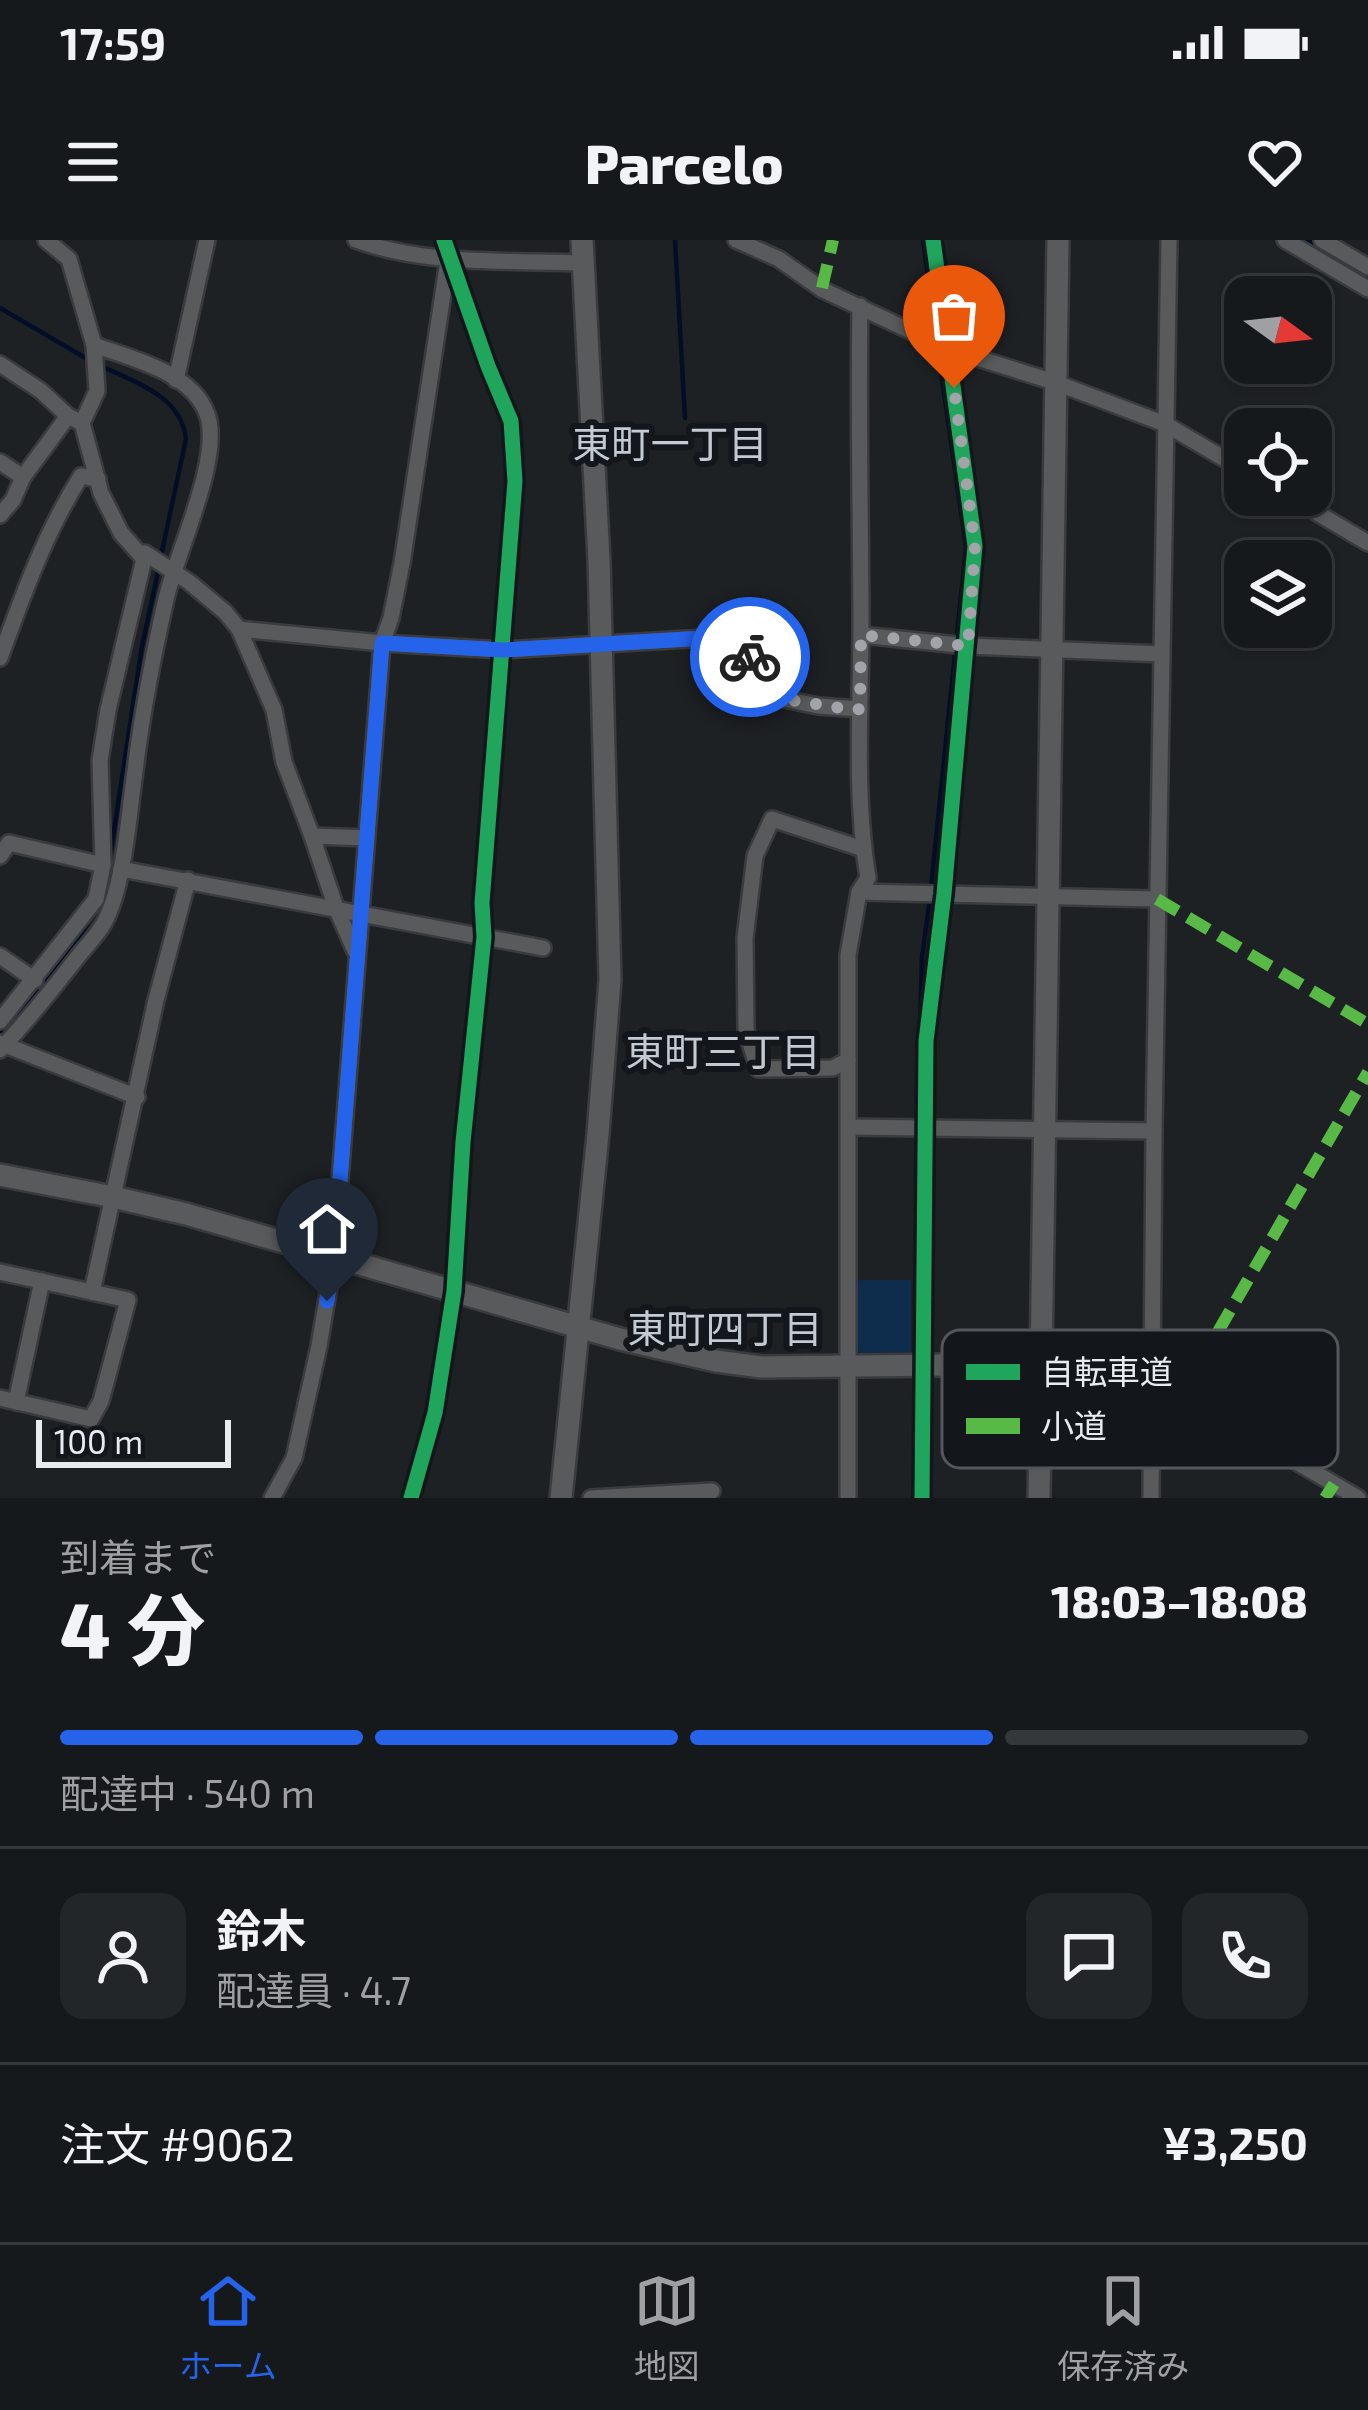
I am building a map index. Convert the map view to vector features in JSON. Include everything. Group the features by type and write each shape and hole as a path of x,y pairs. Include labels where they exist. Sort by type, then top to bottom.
{"street":[{"path":"0,514 13,500 23,477 97,391 94,345 69,259 46,240"},
{"path":"176,380 207,240"},
{"path":"356,240 376,248 448,258 583,252 599,560 610,980 561,1498"},
{"path":"411,1498 435,1413 454,1291 515,481 511,421 444,240"},
{"path":"736,240 779,259 823,290 947,348 1165,424 1224,459"},
{"path":"922,1498 926,1041 975,546 933,240"},
{"path":"1041,1330 1057,240"},
{"path":"1153,1330 1169,240"},
{"path":"1285,240 1368,289"},
{"path":"1322,240 1368,267"},
{"path":"272,1498 294,1458 320,1346 334,1257 382,643 405,542 448,258"},
{"path":"848,1498 848,956 859,892 868,878 863,849 860,709 860,306"},
{"path":"94,345 159,369 199,396 211,434 197,509 172,573 146,683 121,869 106,921 1,1046 136,1096"},
{"path":"0,364 75,419 101,493 121,533 144,559"},
{"path":"0,462 23,477"},
{"path":"0,658 59,511 81,476 98,478"},
{"path":"1322,516 1368,543"},
{"path":"0,1021 96,899 103,865 100,760 145,553 189,582 239,629 274,710 284,761 356,955"},
{"path":"239,629 503,650 736,639 784,699 860,709"},
{"path":"861,635 968,646 1162,654"},
{"path":"848,1060 832,1068 758,1069 746,1029 745,938 755,856 772,818 863,849"},
{"path":"312,836 367,838"},
{"path":"0,856 9,843 103,865"},
{"path":"121,869 543,948"},
{"path":"92,1292 156,1000 188,880"},
{"path":"859,892 1157,899"},
{"path":"0,956 34,980"},
{"path":"849,1127 1154,1131"},
{"path":"0,1175 186,1214 716,1361 761,1367 942,1366"},
{"path":"0,1272 42,1281 128,1300 101,1401 91,1419 8,1400 42,1281"},
{"path":"1039,1468 1039,1498"},
{"path":"1151,1498 1152,1468"},
{"path":"1307,1468 1358,1498"},
{"path":"591,1498 712,1491"}],"shaded area":[{"path":"860,1280 911,1280 911,1352 861,1353 855,1348 855,1284"}],"waterway":[{"path":"675,240 685,418"},
{"path":"923,240 937,339"},
{"path":"1304,240 1368,277"},
{"path":"0,308 89,360"},
{"path":"931,887 966,547 938,350"},
{"path":"99,365 154,392 182,424 186,439 161,556"},
{"path":"110,857 142,646 159,567"},
{"path":"920,1030 930,898"},
{"path":"0,1031 62,961 92,914"},
{"path":"916,1306 918,1102"},
{"path":"914,1498 915,1408"}],"marked path":[{"path":"822,288 833,240"},
{"path":"1157,899 1368,1024"},
{"path":"1219,1330 1368,1072"},
{"path":"1325,1498 1334,1484"}],"cycle path":[{"path":"411,1498 435,1413 454,1291 515,481 511,421 444,240"},
{"path":"922,1498 926,1041 975,546 933,240"}],"way so far":[{"path":"750,657 784,699 853,710 860,709 861,635 968,646 975,546 954,388"}],"district":[{"name":"東町一丁目","path":"670,444"},
{"name":"東町三丁目","path":"723,1052"},
{"name":"東町四丁目","path":"725,1329"}],"route":[{"path":"327,1301 382,643 503,650 736,639 750,657"}]}
